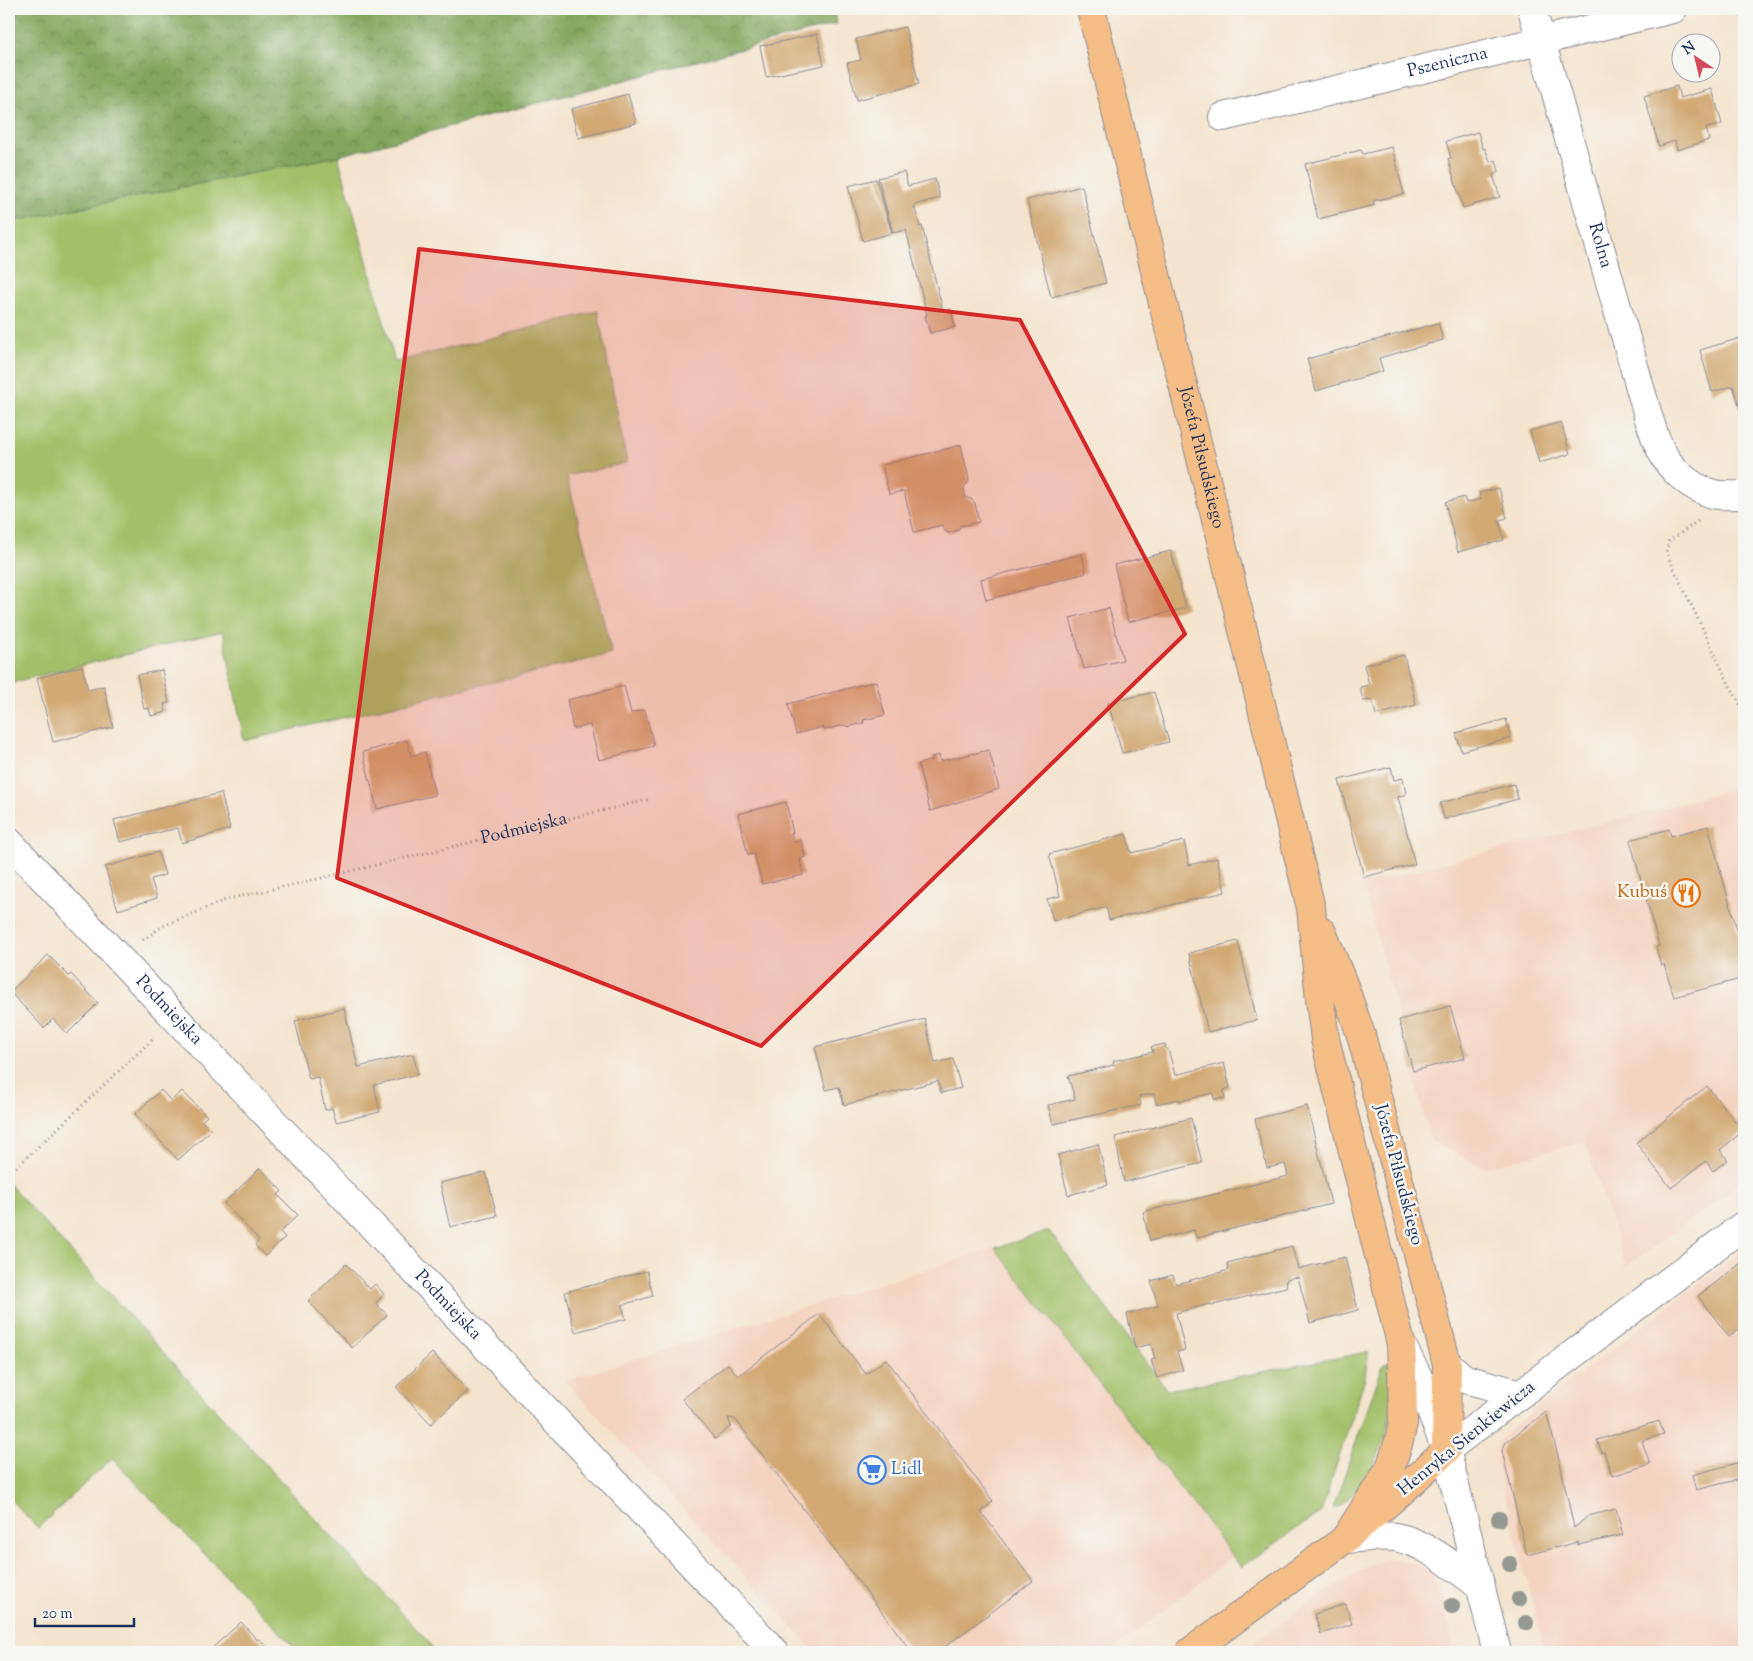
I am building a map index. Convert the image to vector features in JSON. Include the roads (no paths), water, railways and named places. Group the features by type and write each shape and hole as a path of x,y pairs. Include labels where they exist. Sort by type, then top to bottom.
{"main road":[{"name":"Józefa Piłsudskiego","path":"1091,9 1311,908 1325,1039 1401,1344"},
{"name":"Józefa Piłsudskiego","path":"1311,908 1344,986 1361,1035 1447,1364 1446,1450"},
{"path":"1345,1539 1390,1468 1399,1441 1403,1423 1401,1344"},
{"name":"Henryka Sienkiewicza","path":"1190,1652 1345,1539 1401,1492 1446,1450"}],"street":[{"name":"Rolna","path":"1532,9 1649,419 1662,452 1670,465 1681,476 1698,488 1714,494 1744,495"},
{"name":"Pszeniczna","path":"1222,117 1672,9"},
{"name":"Podmiejska","path":"9,842 775,1652"},
{"name":"Henryka Sienkiewicza","path":"1446,1450 1744,1225"},
{"name":"Józefa Piłsudskiego","path":"1401,1344 1418,1377 1446,1450 1497,1652"},
{"path":"1447,1364 1464,1379 1521,1394"},
{"path":"1345,1539 1393,1537 1405,1540 1443,1559 1480,1587"}],"place":[{"name":"Kubuś","path":"1686,893"},
{"name":"Lidl","path":"872,1470"}]}
